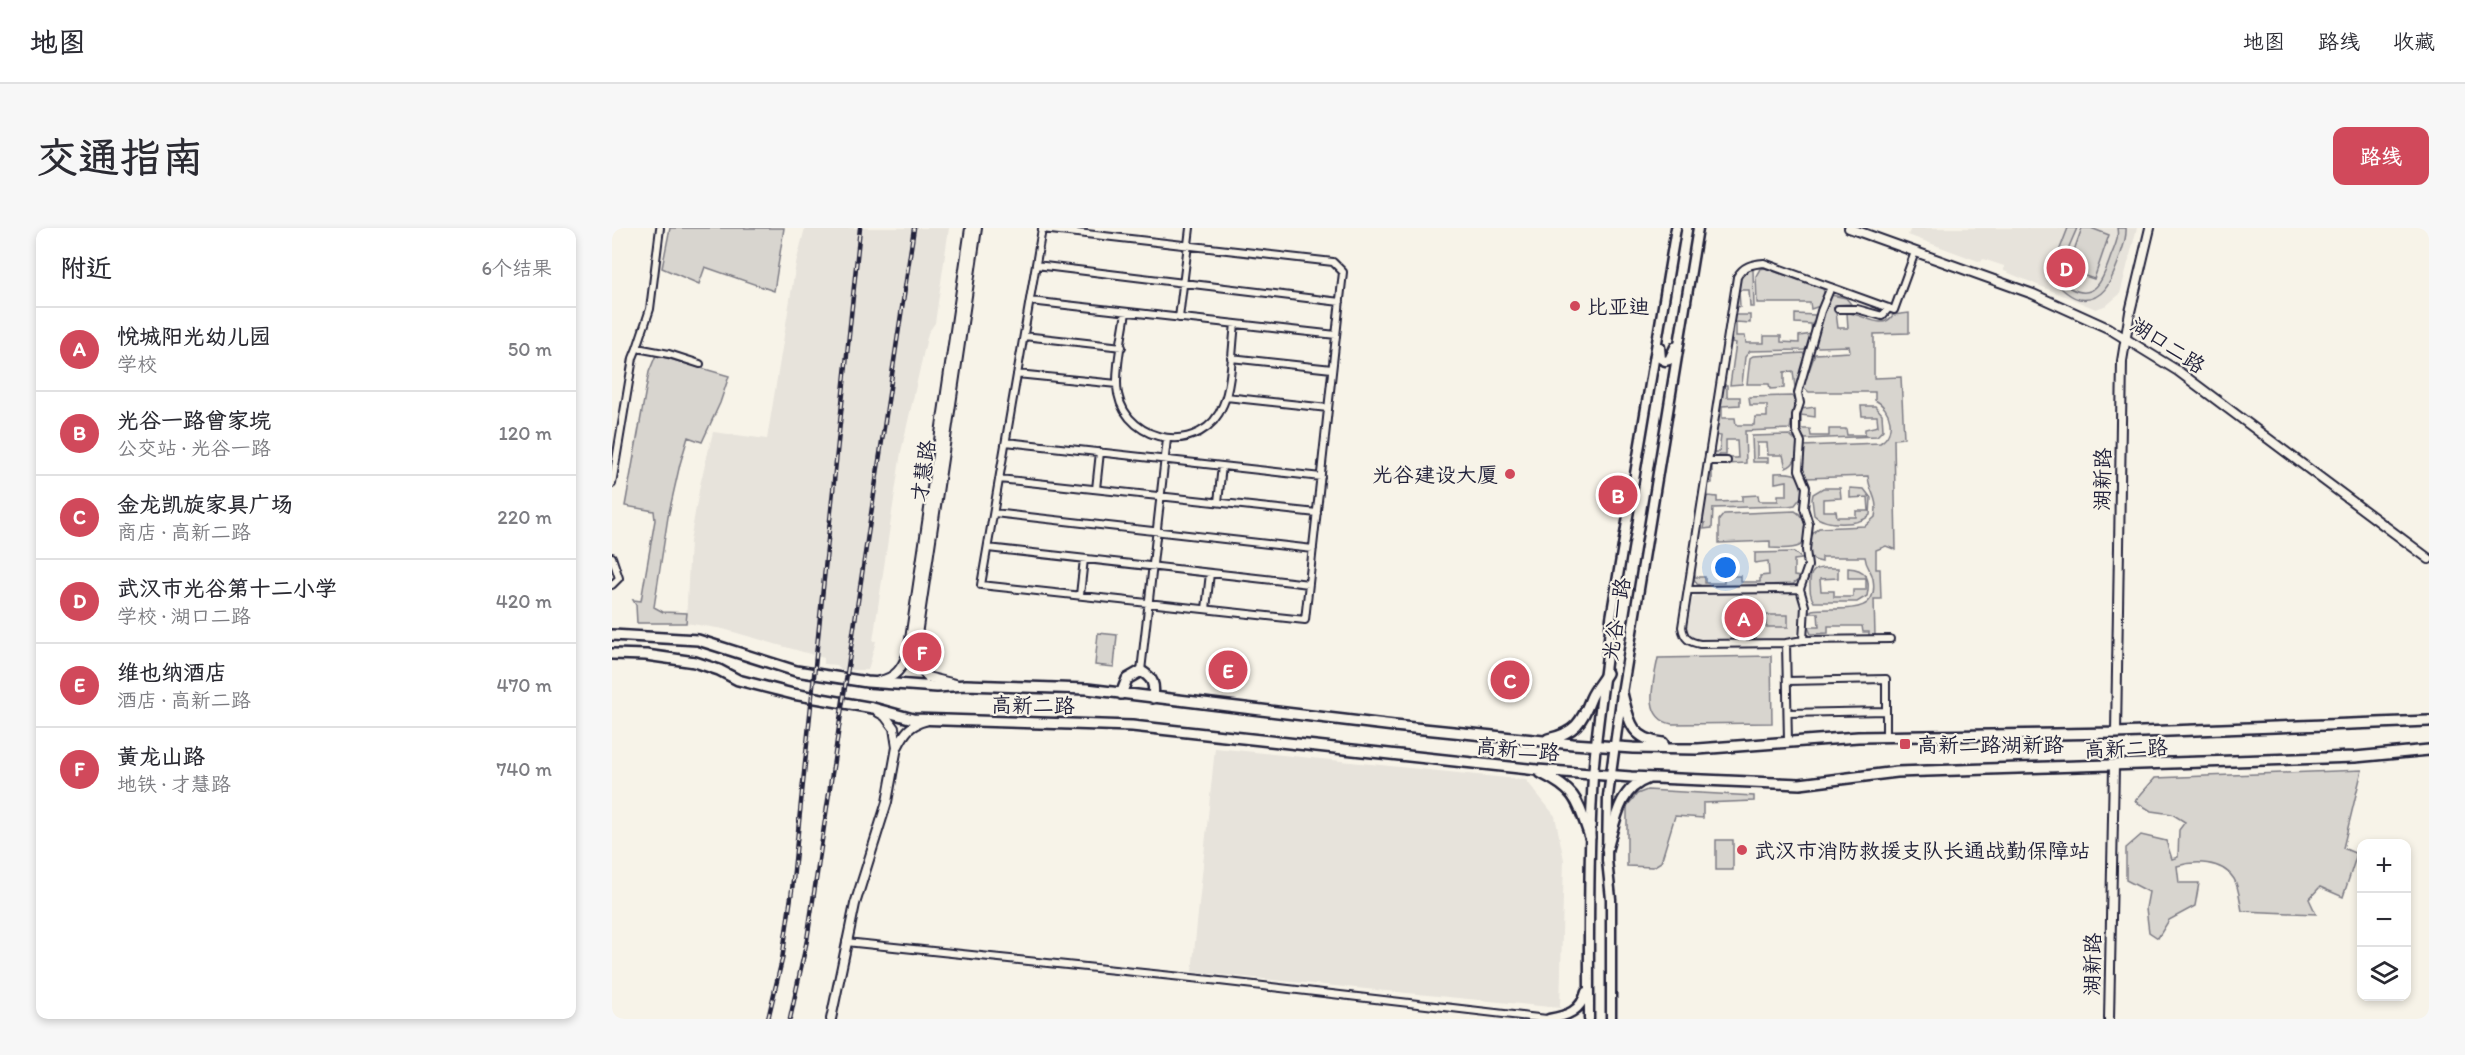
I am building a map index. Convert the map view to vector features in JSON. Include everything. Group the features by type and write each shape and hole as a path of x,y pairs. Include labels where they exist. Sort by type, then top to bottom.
{"main road":[{"name":"光谷一路","path":"1589,1019 1590,837 1596,746 1611,618 1676,228"},
{"name":"光谷一路","path":"1611,1019 1608,796 1622,693 1698,231"},
{"path":"1659,329 1661,359 1665,362 1674,352 1681,331"},
{"name":"高新二路","path":"612,635 698,640 796,671 867,682 937,687 966,685 1054,687 1615,747 1698,749 1788,741 1886,737 2116,733 2429,721"},
{"name":"高新二路","path":"612,654 646,655 687,661 719,670 749,683 794,694 873,708 913,719 935,718 979,722 1160,728 1537,770 1611,776 1800,784 1908,772 2114,767 2355,757 2429,750"},
{"path":"1121,694 1127,679 1141,671 1154,682 1153,698"},
{"path":"1540,740 1559,736 1581,722 1589,709 1591,698 1606,673"},
{"path":"1622,693 1629,723 1638,734 1652,742 1698,749"},
{"path":"1537,770 1569,789 1575,798 1590,837"},
{"path":"1607,849 1626,794 1636,783 1651,777"},
{"path":"1548,1019 1566,1016 1577,1009 1584,998 1589,980"}],"street":[{"path":"612,484 633,358 650,309 660,228"},
{"name":"才慧路","path":"867,682 894,676 908,653 970,228"},
{"name":"才慧路","path":"966,685 927,677 916,662 914,655 977,228"},
{"path":"1179,318 1190,228"},
{"name":"湖口二路","path":"1849,228 2065,307 2126,338 2195,384 2429,559"},
{"name":"湖新路","path":"2116,733 2122,361 2150,228"},
{"path":"1042,229 1188,245 1333,262 1343,272 1305,620 981,585 1042,229"},
{"path":"1890,639 1700,644 1690,642 1684,636 1682,627 1737,277 1741,271 1755,264 1764,263 1894,310 1915,252"},
{"path":"1036,265 1340,302"},
{"path":"1803,640 1805,606 1800,589 1808,566 1806,550 1809,524 1804,508 1806,487 1799,470 1801,442 1796,431 1796,415 1800,403 1798,393 1821,311 1831,287"},
{"path":"1030,301 1336,335"},
{"path":"1838,309 1857,309 1882,316 1889,308"},
{"path":"1126,312 1117,384 1120,401 1131,420 1150,435 1167,439 1183,438 1202,430 1219,414 1226,397 1235,324"},
{"path":"1024,336 1122,347"},
{"path":"637,348 669,354 700,364"},
{"path":"1231,358 1332,369"},
{"path":"1017,374 1117,384"},
{"path":"1226,397 1328,408"},
{"path":"1141,671 1167,439"},
{"path":"1006,442 1321,477"},
{"path":"1096,489 1100,452"},
{"path":"1708,462 1727,461"},
{"path":"1218,502 1222,466"},
{"path":"999,478 1317,513"},
{"path":"994,513 1313,549"},
{"path":"988,548 1309,584"},
{"path":"612,557 619,578 612,585"},
{"path":"1080,596 1084,559"},
{"path":"1206,609 1210,573"},
{"path":"1689,590 1800,589"},
{"path":"1786,643 1788,741"},
{"path":"1787,681 1886,679 1886,737"},
{"path":"873,708 885,716 894,728 897,747"},
{"path":"1788,713 1886,711"},
{"path":"831,1019 846,942 861,882 887,802 897,747 905,732 915,724 935,718"},
{"name":"湖新路","path":"2109,1019 2114,767"},
{"path":"846,942 1200,979 1548,1019"}],"shaded area":[{"path":"670,228 784,228 774,291 705,267 699,284 662,268"},
{"path":"805,228 949,228 935,323 928,333 901,452 873,641 876,641 868,670 841,670 837,665 824,664 824,658 723,629 686,623 690,541 713,432 767,439 796,263"},
{"path":"1911,228 2137,228 2120,294 2107,305 2096,309 2004,271 2004,266 1983,259 1981,262 1908,235"},
{"path":"2068,228 2077,228 2063,266 2065,281 2070,288 2079,292 2087,292 2098,285 2102,278 2116,242 2117,228 2126,228 2124,244 2113,274 2106,288 2095,297 2079,299 2048,280"},
{"path":"2082,228 2091,228 2109,235 2094,279 2067,270"},
{"path":"1751,268 1753,270 1754,307 1750,307 1749,290 1739,290 1740,307 1736,306 1739,279"},
{"path":"1765,268 1823,289 1825,294 1820,306 1811,309 1810,303 1757,303 1756,276 1760,269"},
{"path":"1831,295 1846,298 1851,304 1835,305 1838,328 1848,328 1847,313 1883,322 1889,320 1893,315 1909,313 1909,333 1874,334 1874,378 1901,377 1904,438 1894,439 1896,550 1886,546 1876,550 1876,569 1880,569 1881,599 1874,599 1875,636 1869,636 1869,632 1863,632 1862,626 1828,626 1828,633 1811,634 1808,627 1819,627 1818,613 1808,613 1812,610 1854,608 1870,600 1873,592 1873,579 1865,557 1822,557 1822,562 1814,560 1810,555 1811,537 1819,528 1865,526 1875,517 1876,505 1868,476 1805,478 1802,463 1803,446 1880,443 1889,433 1890,427 1888,414 1875,400 1875,392 1809,392 1803,387 1815,354 1850,352 1849,346 1818,347 1815,344 1823,312"},
{"path":"1795,314 1815,315 1816,322 1809,348 1750,351 1745,357 1742,384 1730,385 1736,343 1732,342 1735,315 1750,315 1750,323 1736,322 1736,336 1745,336 1746,343 1764,343 1764,336 1781,336 1781,342 1799,343 1799,336 1812,334 1811,324 1795,323"},
{"path":"1803,353 1807,358 1795,388 1793,371 1784,372 1784,388 1770,389 1769,384 1747,384 1750,358 1753,356"},
{"path":"656,355 729,376 720,403 702,442 688,437 668,517 654,607 663,612 687,613 686,623 637,623 636,605 633,600 641,601 655,520 654,511 625,506 649,372"},
{"path":"1722,385 1727,385 1727,397 1740,397 1740,405 1722,406 1722,418 1735,418 1736,425 1754,425 1755,417 1767,417 1767,405 1750,405 1749,397 1792,396 1795,399 1790,429 1745,431 1746,463 1727,464 1726,458 1738,458 1737,440 1726,440 1726,455 1719,455 1719,458 1712,452 1719,452 1721,436 1715,435"},
{"path":"1861,406 1875,406 1882,414 1883,430 1877,436 1805,439 1800,433 1801,409 1815,407 1815,417 1801,415 1801,429 1810,429 1811,436 1829,436 1829,429 1846,429 1847,435 1865,435 1865,429 1878,426 1877,416 1862,416"},
{"path":"1790,435 1797,442 1797,446 1796,457 1790,466 1786,468 1783,455 1768,455 1767,443 1757,443 1757,458 1768,458 1768,462 1753,462 1752,436"},
{"path":"1710,466 1712,466 1712,483 1708,484 1708,496 1717,497 1717,502 1742,501 1742,496 1758,495 1759,501 1778,501 1778,495 1787,495 1787,481 1775,483 1775,473 1797,476 1801,483 1802,496 1795,505 1788,506 1713,508 1712,528 1704,529 1705,523 1701,523"},
{"path":"1823,488 1840,488 1841,498 1823,499 1823,511 1836,511 1837,517 1856,517 1856,511 1869,511 1868,497 1850,498 1850,488 1864,489 1871,498 1870,515 1865,519 1850,523 1834,523 1819,519 1814,515 1812,499 1813,494"},
{"path":"1795,511 1802,518 1806,528 1805,539 1799,546 1770,548 1770,541 1719,543 1719,520 1724,514"},
{"path":"1794,552 1802,559 1794,560 1794,576 1802,577 1793,584 1704,587 1697,584 1693,577 1694,562 1695,577 1705,577 1705,583 1724,583 1724,576 1741,576 1741,582 1760,582 1760,576 1769,575 1768,561 1755,563 1755,553"},
{"path":"1838,568 1838,578 1820,579 1821,591 1834,591 1834,597 1853,597 1853,590 1866,590 1866,578 1848,578 1848,568 1859,570 1866,576 1867,596 1857,602 1814,602 1810,591 1812,573 1818,569"},
{"path":"1790,592 1799,597 1800,604 1801,625 1795,636 1786,639 1695,640 1686,632 1689,603 1697,594"},
{"path":"1766,615 1788,615 1788,627 1766,627"},
{"path":"1098,633 1117,635 1114,667 1095,665"},
{"path":"1771,656 1772,723 1672,724 1662,720 1656,714 1652,687 1658,658"},
{"path":"1215,748 1526,780 1555,816 1564,860 1560,1008 1192,972"},
{"path":"2362,770 2343,848 2357,854 2343,897 2320,887 2309,899 2316,914 2242,911 2237,886 2229,873 2215,865 2184,864 2177,866 2179,883 2199,883 2195,906 2169,920 2158,938 2149,932 2146,908 2149,892 2126,880 2126,848 2141,835 2166,841 2172,859 2178,857 2179,830 2185,822 2172,814 2151,811 2135,801 2155,778"},
{"path":"1647,790 1754,796 1754,801 1703,803 1703,818 1675,816 1661,862 1653,867 1627,866 1627,806 1637,794"},
{"path":"1716,840 1733,840 1733,870 1716,870"}],"railway":[{"path":"768,1019 782,960 792,890 860,228"},
{"path":"790,1019 807,940 914,228"}],"place":[{"name":"武汉市光谷第十二小学","path":"2066,268"},
{"name":"比亚迪","path":"1575,306"},
{"name":"光谷建设大厦","path":"1510,474"},
{"name":"光谷一路曾家垸","path":"1618,495"},
{"name":"悦城阳光幼儿园","path":"1744,618"},
{"name":"黄龙山路","path":"922,652"},
{"name":"维也纳酒店","path":"1228,670"},
{"name":"金龙凯旋家具广场","path":"1510,680"},
{"name":"高新二路湖新路","path":"1905,744"},
{"name":"武汉市消防救援支队长通战勤保障站","path":"1742,850"}]}
